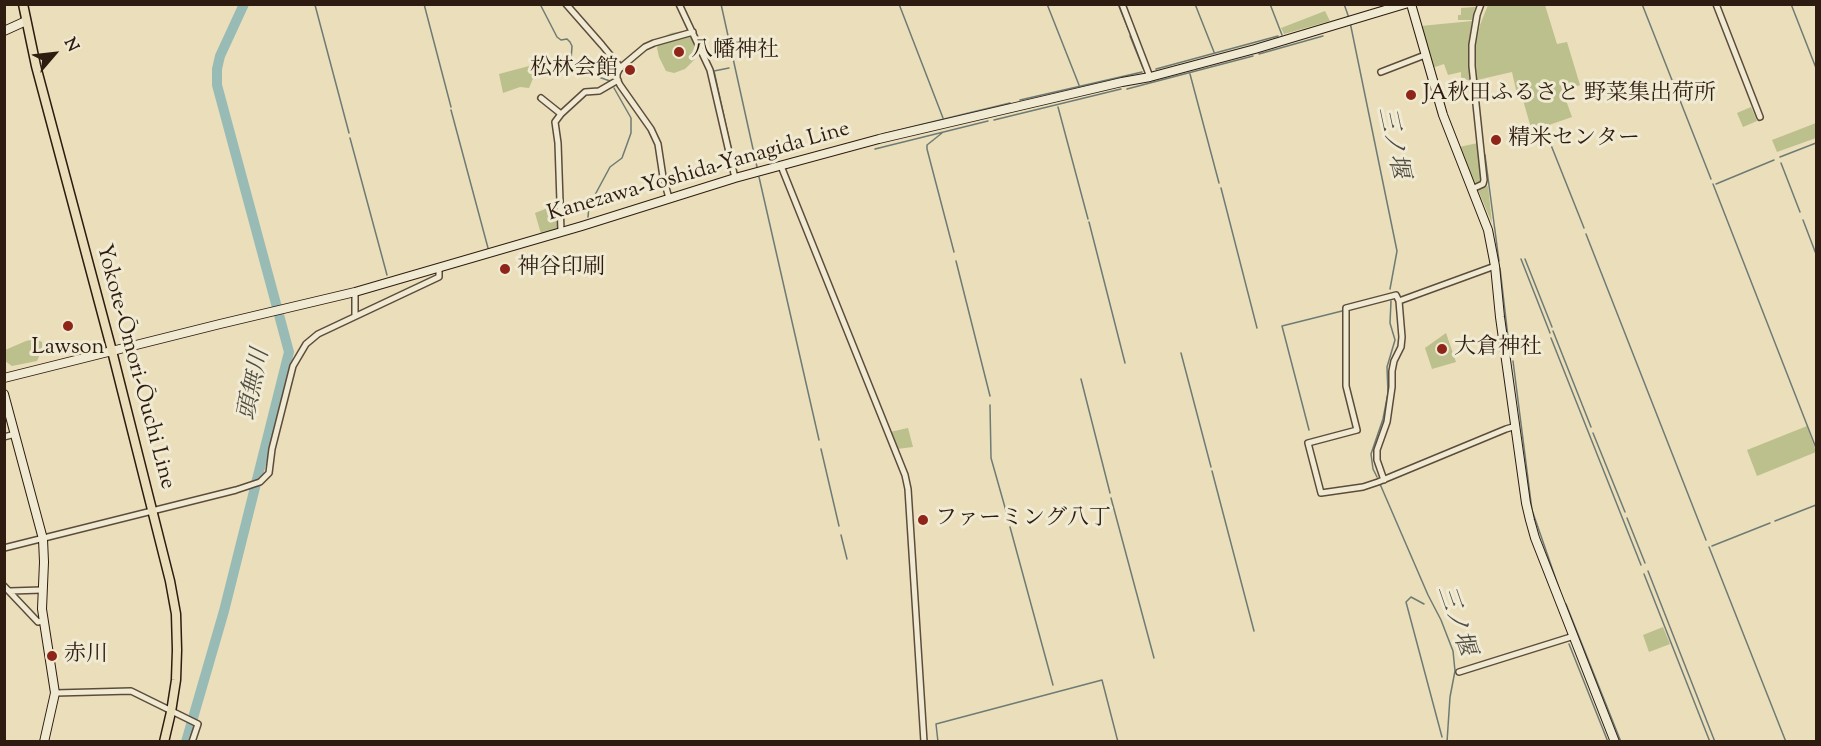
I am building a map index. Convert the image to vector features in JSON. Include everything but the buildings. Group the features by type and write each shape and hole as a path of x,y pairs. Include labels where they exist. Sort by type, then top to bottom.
{"main road":[{"name":"Yokote-Ōmori-Ōuchi Line","path":"23,4 36,66 170,581 176,614 176,680 164,741"},
{"name":"Kanezawa-Yoshida-Yanagida Line","path":"4,378 355,292 735,178 974,116 1150,77 1255,49 1405,4"},
{"path":"1411,4 1446,124 1488,230 1530,520 1615,741"},
{"path":"4,31 26,21"},
{"path":"4,394 43,539 43,621 55,693 44,741"}],"street":[{"path":"566,4 621,68"},
{"path":"679,4 710,70 735,178"},
{"path":"1122,4 1150,77"},
{"path":"1472,189 1483,184 1484,180 1472,66 1472,45 1481,4"},
{"path":"1716,4 1760,117"},
{"path":"669,198 658,144 651,129 618,80 618,74 621,68 645,47 654,42 693,32"},
{"path":"1381,72 1425,55"},
{"path":"561,231 558,143 555,122 585,92 599,91 618,80"},
{"path":"541,98 561,114"},
{"path":"781,166 905,475 908,489 924,741"},
{"path":"1399,301 1495,266"},
{"path":"4,548 260,482 269,473 272,449 293,366 306,344 318,334 355,315 439,277 439,267"},
{"path":"355,292 355,315"},
{"path":"1384,480 1377,460 1377,450 1387,422 1394,361 1401,347 1399,301 1396,295 1346,308 1346,386 1357,430 1308,443 1321,493 1363,487 1384,480 1516,426"},
{"path":"4,437 15,434"},
{"path":"4,586 38,622 43,621"},
{"path":"10,591 42,590"},
{"path":"1459,672 1561,638 1574,636"},
{"path":"55,693 131,690 198,724 192,741"}],"green space":[{"path":"1488,5 1545,5 1557,44 1567,42 1580,85 1563,92 1572,117 1546,126 1547,129 1533,135 1521,93 1517,94 1512,72 1477,80 1475,48 1480,25"},
{"path":"1475,7 1472,20 1458,20 1461,8"},
{"path":"1325,11 1330,21 1284,34 1281,28"},
{"path":"1472,21 1468,50 1471,81 1461,78 1461,72 1448,75 1444,64 1432,68 1421,26"},
{"path":"683,31 694,38 697,51 695,59 685,69 674,73 666,71 657,48 661,38"},
{"path":"529,66 528,71 535,74 529,88 520,87 503,93 499,74"},
{"path":"1751,107 1757,121 1743,127 1737,113"},
{"path":"1816,123 1816,138 1777,152 1772,140"},
{"path":"1478,143 1482,182 1474,183 1459,147"},
{"path":"1488,186 1492,223 1478,190"},
{"path":"558,204 560,228 541,234 535,213"},
{"path":"1446,333 1456,362 1432,369 1425,348"},
{"path":"35,339 42,342 37,361 12,366 5,361 5,350"},
{"path":"1807,426 1816,452 1757,476 1747,450"},
{"path":"908,428 913,447 897,449 890,432"},
{"path":"1663,627 1670,644 1649,652 1643,635"}],"waterway":[{"name":"頭無川","path":"186,742 224,611 289,352 217,85 220,56 244,4"},
{"path":"424,4 451,107"},
{"path":"540,4 557,37 570,42 573,68 610,81"},
{"path":"721,4 757,167"},
{"path":"899,4 943,118"},
{"path":"1047,4 1079,85"},
{"path":"1118,4 1129,31"},
{"path":"1195,4 1214,52"},
{"path":"1270,4 1282,35"},
{"name":"三ノ堰","path":"1344,4 1349,18"},
{"path":"1642,4 1711,179"},
{"path":"1791,4 1816,68"},
{"path":"315,5 349,133"},
{"name":"三ノ堰","path":"1350,22 1397,251 1390,289"},
{"path":"1130,36 1143,68"},
{"path":"1156,69 1278,36"},
{"path":"1259,54 1323,36"},
{"path":"1144,54 1148,64"},
{"path":"1127,89 1253,56"},
{"path":"729,68 714,71 736,171"},
{"path":"1020,100 1142,72"},
{"path":"1190,74 1219,183"},
{"path":"588,217 589,206 610,167 622,158 631,133 631,118 614,88"},
{"path":"994,120 1121,89"},
{"path":"882,134 1010,103"},
{"path":"1058,107 1088,219"},
{"path":"451,110 488,248"},
{"path":"875,149 988,121"},
{"path":"1545,130 1584,228"},
{"path":"942,133 927,145 927,149 954,252"},
{"path":"350,138 387,275"},
{"path":"1780,157 1816,143"},
{"path":"1485,155 1499,261"},
{"path":"1716,184 1774,160"},
{"path":"1781,163 1800,212"},
{"path":"759,177 819,440"},
{"path":"1713,184 1816,448"},
{"path":"1221,188 1257,328"},
{"path":"1803,220 1816,254"},
{"path":"1089,222 1125,363"},
{"path":"1586,234 1706,540"},
{"path":"1521,259 1550,333"},
{"path":"1525,259 1552,327"},
{"path":"956,261 990,396"},
{"path":"1500,268 1508,337"},
{"name":"三ノ堰","path":"1377,477 1373,469 1371,454 1383,419 1388,393 1387,367 1395,340 1390,323 1391,301"},
{"path":"1309,430 1282,326 1342,311"},
{"path":"1553,331 1591,427"},
{"path":"1551,338 1641,565"},
{"path":"1181,353 1211,467"},
{"path":"1513,361 1532,510 1560,591"},
{"path":"1081,379 1110,493"},
{"path":"990,405 991,458 1008,518"},
{"path":"1593,433 1625,512"},
{"path":"821,449 839,526"},
{"path":"1212,471 1254,631"},
{"name":"三ノ堰","path":"1380,484 1453,651 1455,671 1450,697 1447,742"},
{"path":"1111,498 1154,658"},
{"path":"1775,521 1816,505"},
{"path":"1627,518 1645,563"},
{"path":"1712,546 1770,523"},
{"path":"1010,527 1053,685"},
{"path":"841,535 847,559"},
{"path":"1709,547 1786,742"},
{"path":"1648,571 1715,742"},
{"path":"1644,574 1710,742"},
{"path":"1424,604 1411,597 1406,602 1442,737"},
{"path":"1566,604 1621,742"},
{"path":"1569,644 1608,742"},
{"path":"938,742 936,724 1102,680 1118,742"}],"place":[{"name":"八幡神社","path":"679,52"},
{"name":"松林会館","path":"630,70"},
{"name":"JA秋田ふるさと 野菜集出荷所","path":"1411,95"},
{"name":"精米センター","path":"1496,140"},
{"name":"神谷印刷","path":"505,269"},
{"name":"Lawson","path":"68,326"},
{"name":"大倉神社","path":"1442,349"},
{"name":"ファーミング八丁","path":"923,520"},
{"name":"赤川","path":"52,656"}]}
